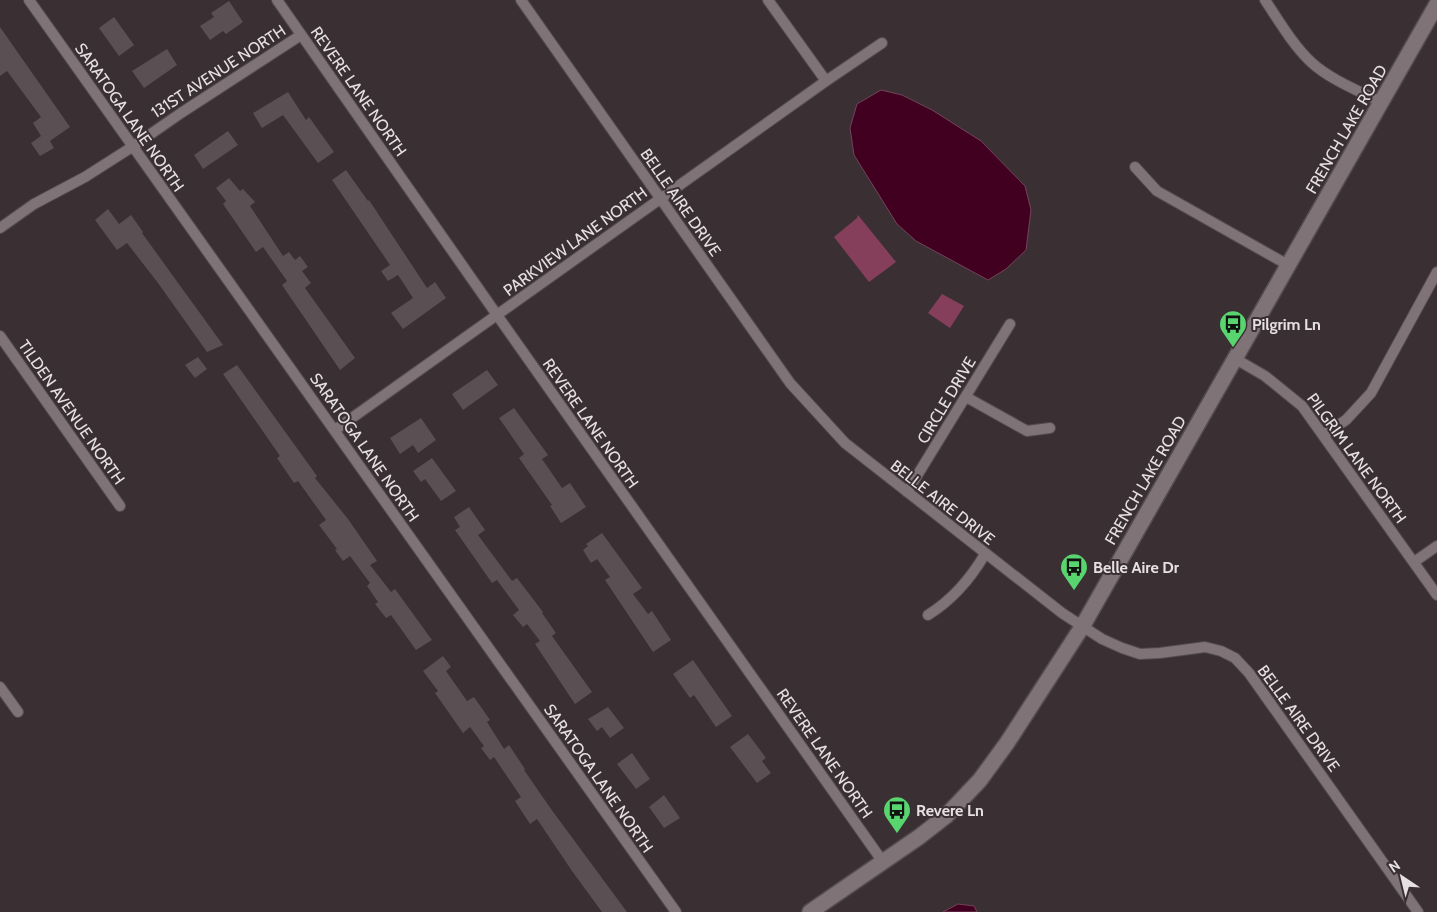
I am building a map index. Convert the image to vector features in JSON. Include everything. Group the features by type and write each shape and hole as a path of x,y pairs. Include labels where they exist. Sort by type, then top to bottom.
{"street":[{"name":"SARATOGA LANE NORTH","path":"29,0 676,912"},
{"name":"REVERE LANE NORTH","path":"277,0 884,862"},
{"name":"BELLE AIRE DRIVE","path":"521,0 790,383 846,443 985,554 1082,626 1122,648 1140,654 1205,647 1221,651 1235,658 1249,673 1418,912"},
{"path":"768,0 826,80"},
{"path":"1265,0 1297,46 1312,62 1329,74 1381,102"},
{"name":"FRENCH LAKE ROAD","path":"810,912 884,862 946,816 980,780 1007,743 1082,626 1437,4"},
{"name":"131ST AVENUE NORTH","path":"0,228 34,204 132,147 301,35"},
{"name":"PARKVIEW LANE NORTH","path":"335,430 826,80 882,43"},
{"path":"1135,167 1157,191 1288,265"},
{"path":"1323,435 1346,420 1371,393 1437,272"},
{"name":"CIRCLE DRIVE","path":"907,492 1010,324"},
{"name":"TILDEN AVENUE NORTH","path":"0,336 120,506"},
{"name":"PILGRIM LANE NORTH","path":"1234,358 1265,376 1302,406 1437,595"},
{"path":"966,398 1027,430 1050,428"},
{"path":"1414,562 1437,546"},
{"path":"928,615 943,605 976,570 985,554"},
{"path":"0,687 18,712"}],"shaded area":[{"path":"881,90 902,95 932,110 981,141 1025,186 1031,210 1026,250 1006,269 988,280 916,241 897,224 854,155 850,128 857,104"},
{"path":"858,215 896,262 869,282 834,237 857,218"},
{"path":"942,294 964,306 950,328 928,313"},
{"path":"958,904 974,906 977,912 943,912"}],"building":[{"path":"229,1 243,22 226,34 223,31 210,40 200,26 214,17 211,13"},
{"path":"114,17 134,45 119,56 99,28"},
{"path":"0,27 70,127 50,141 54,148 40,156 31,143 41,136 33,123 41,117 7,71 0,76"},
{"path":"167,49 177,65 144,88 132,71"},
{"path":"288,92 306,120 309,117 334,152 318,163 283,115 262,128 253,113"},
{"path":"228,131 238,145 203,169 194,155"},
{"path":"346,170 369,200 427,288 435,282 446,298 403,329 391,313 413,298 398,275 388,281 381,271 390,265 332,180"},
{"path":"229,178 240,191 243,189 255,202 250,206 283,256 289,252 295,260 300,256 308,267 302,271 311,283 305,288 355,358 340,370 282,285 287,281 263,247 256,252 223,204 226,201 216,188"},
{"path":"108,209 119,224 131,215 223,345 207,352 127,243 117,250 95,220"},
{"path":"198,357 207,369 195,378 185,365"},
{"path":"237,365 317,476 315,478 348,519 377,561 370,565 391,592 395,589 432,640 416,650 391,615 386,618 375,604 378,602 367,586 370,583 350,556 343,561 335,550 337,549 319,525 326,520 298,481 294,483 277,458 280,456 223,374"},
{"path":"487,370 498,385 463,410 452,394"},
{"path":"514,408 548,455 542,459 562,488 570,483 586,507 561,523 550,506 552,505 519,458 524,454 499,418"},
{"path":"421,418 436,440 418,453 413,445 400,454 390,438"},
{"path":"432,458 456,491 441,501 425,479 421,482 413,471"},
{"path":"469,507 485,530 478,535 512,581 517,578 543,612 556,633 552,636 592,692 575,704 535,644 540,641 527,624 523,627 513,615 519,610 497,580 492,583 455,530 460,527 454,517"},
{"path":"602,533 642,588 633,594 648,614 652,611 671,640 653,652 605,580 610,577 597,559 591,563 583,550 588,546 586,544"},
{"path":"443,656 451,667 446,671 467,701 474,697 490,720 487,722 504,749 509,745 551,809 627,912 602,912 537,819 530,824 515,801 521,797 494,757 490,760 481,748 484,746 470,727 463,733 435,693 438,691 423,671"},
{"path":"693,660 732,716 716,727 694,695 690,698 673,674"},
{"path":"608,707 624,728 610,738 602,727 597,731 588,719"},
{"path":"748,734 766,758 762,761 771,773 757,783 730,747"},
{"path":"632,753 650,779 636,789 617,764"},
{"path":"664,795 680,818 664,828 649,807"}],"place":[{"name":"Pilgrim Ln","path":"1233,348"},
{"name":"Belle Aire Dr","path":"1074,591"},
{"name":"Revere Ln","path":"897,834"}]}
